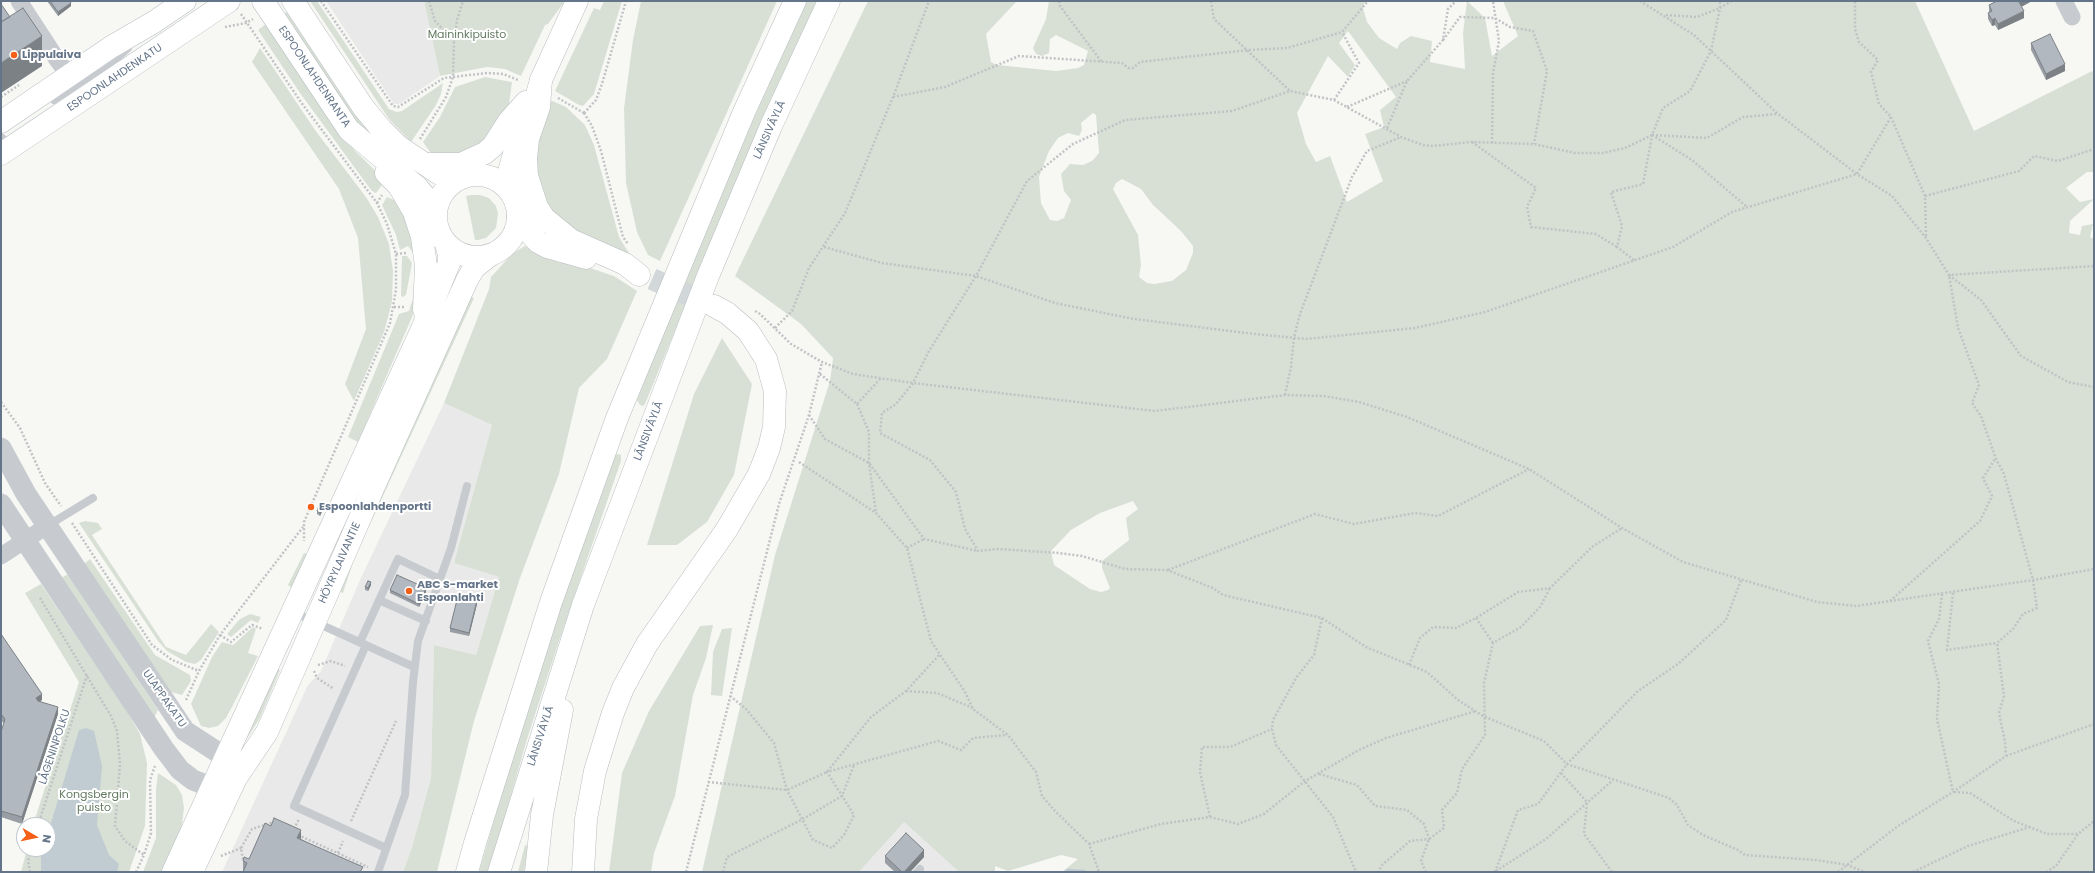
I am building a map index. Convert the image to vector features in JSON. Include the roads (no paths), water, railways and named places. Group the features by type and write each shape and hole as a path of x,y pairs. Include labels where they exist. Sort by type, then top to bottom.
{"main road":[{"name":"ESPOONLAHDENKATU","path":"5,130 69,75 185,1"},
{"name":"ESPOONLAHDENKATU","path":"5,130 170,40 229,1"},
{"name":"ESPOONLAHDENRANTA","path":"263,1 349,130 417,187 428,200 435,216"},
{"path":"293,1 363,107 382,130 398,146 442,175 450,178 490,177 507,187 513,195"},
{"path":"546,87 534,105 515,150 509,172 509,184 518,217 530,236 548,247 646,277 626,264 571,240 544,218 537,207 527,176 526,158 528,139 577,1"},
{"path":"467,872 551,602 617,418 738,126 795,1"},
{"name":"LÄNSIVÄYLÄ","path":"499,872 582,605 708,276 771,126 829,1"},
{"path":"426,164 461,164 485,152 493,146 509,121 526,102 546,87"},
{"path":"518,217 516,230 510,241 501,250 489,256 478,258 455,252 446,244 440,236 435,216 443,193 451,184 487,165 505,144 526,102"},
{"name":"HÖYRYLAIVANTIE","path":"349,130 363,150 399,186 414,212 422,237 426,266 422,329"},
{"name":"HÖYRYLAIVANTIE","path":"173,872 422,329 448,263 449,254 446,244"},
{"name":"HÖYRYLAIVANTIE","path":"192,872 236,778 267,732 314,621 467,280 474,268 489,256"},
{"path":"583,872 586,819 595,771 623,688 646,644 726,528 759,474 769,448 774,428 775,391 766,359 748,331 727,313 714,306"},
{"path":"536,872 542,815 582,605"}],"street":[{"path":"19,1 58,61 69,75"},
{"path":"2064,1 2072,17"},
{"name":"ULAPPAKATU","path":"2,450 19,484 185,731 225,757 236,778"},
{"path":"1,504 164,749 180,770 193,780 212,787 236,778"},
{"path":"1,556 47,526"}],"lane":[{"path":"54,100 116,59 154,22"},
{"path":"116,59 170,40"},
{"path":"378,872 405,795 414,667 418,641 451,548 467,486"},
{"path":"47,526 66,513 93,498"},
{"path":"386,848 294,806 355,671 363,643 379,600 398,559 440,580"},
{"path":"379,600 426,621"},
{"path":"293,612 414,667"}],"waterway":[{"path":"1068,871 1084,872"}],"tunnel":[{"path":"652,279 714,306"}],"place":[{"name":"Lippulaiva","path":"14,55"},
{"name":"Espoonlahdenportti","path":"311,507"},
{"name":"ABC S-market Espoonlahti","path":"409,591"}],"park label":[{"name":"Maininkipuisto","path":"467,35"},
{"name":"Kongsbergin puisto","path":"94,801"}]}
